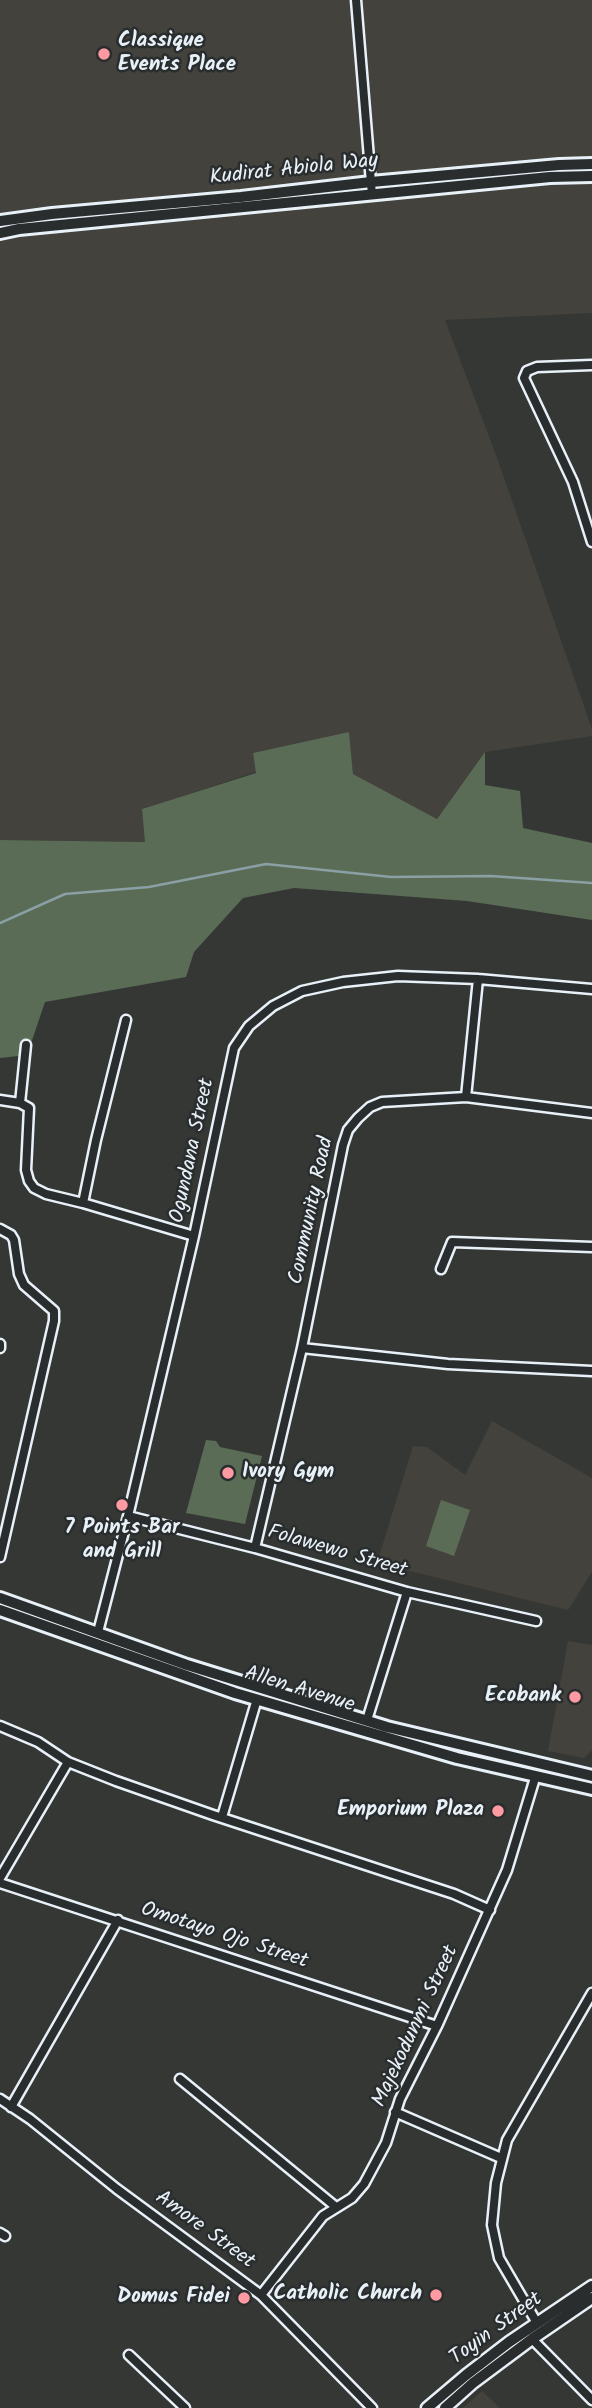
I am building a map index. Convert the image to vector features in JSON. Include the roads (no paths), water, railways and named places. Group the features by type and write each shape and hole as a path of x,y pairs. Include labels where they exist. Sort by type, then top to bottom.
{"main road":[{"name":"Kudirat Abiola Way","path":"0,221 372,182 592,164"},
{"name":"Kudirat Abiola Way","path":"0,233 550,177 592,176"},
{"name":"Allen Avenue","path":"0,1598 260,1689 457,1746 592,1776"},
{"name":"Allen Avenue","path":"0,1611 257,1699 457,1758 592,1789"}],"street":[{"path":"356,0 372,195"},
{"path":"592,365 537,367 527,371 524,378 573,482 592,542"},
{"name":"Ogundana Street","path":"98,1633 194,1236 234,1048 249,1026 273,1006 302,991 343,982 398,976 478,979 592,989"},
{"path":"466,1097 478,979"},
{"path":"83,1203 127,1020"},
{"path":"20,1103 26,1045"},
{"name":"Community Road","path":"255,1548 302,1348 348,1130 370,1107 382,1102 466,1097 592,1113"},
{"path":"0,1100 20,1103 29,1108 26,1170 34,1188 194,1236"},
{"path":"0,1229 12,1235 19,1274 24,1285 54,1311 54,1321 0,1557"},
{"path":"441,1269 452,1242 592,1247"},
{"path":"302,1348 448,1364 592,1371"},
{"name":"Folawewo Street","path":"128,1516 255,1548 407,1592 536,1621"},
{"path":"368,1720 407,1592"},
{"path":"222,1817 257,1699"},
{"path":"0,1726 38,1742 68,1762 222,1817 454,1894 490,1910"},
{"path":"0,1880 68,1762"},
{"name":"Majekodunmi Street","path":"261,2295 323,2216 352,2199 364,2184 386,2143 395,2112 507,1870 536,1778"},
{"name":"Omotayo Ojo Street","path":"0,1880 437,2026"},
{"path":"10,2107 118,1920"},
{"path":"537,2323 499,2258 492,2225 496,2183 507,2140 592,1993"},
{"path":"180,2079 336,2207"},
{"name":"Amore Street","path":"0,2099 261,2295 372,2408"},
{"path":"395,2112 501,2158"},
{"name":"Toyin Street","path":"427,2408 466,2375 592,2286"},
{"name":"Toyin Street","path":"444,2408 532,2339 592,2298"},
{"path":"532,2339 592,2400"},
{"path":"129,2355 185,2408"}],"waterway":[{"path":"0,923 65,894 149,887 266,864 391,877 491,876 592,883"}],"place":[{"name":"Classique Events Place","path":"104,54"},
{"name":"Ivory Gym","path":"228,1473"},
{"name":"7 Points Bar and Grill","path":"122,1505"},
{"name":"Ecobank","path":"575,1697"},
{"name":"Emporium Plaza","path":"498,1811"},
{"name":"Catholic Church","path":"436,2295"},
{"name":"Domus Fidei","path":"244,2298"}]}
